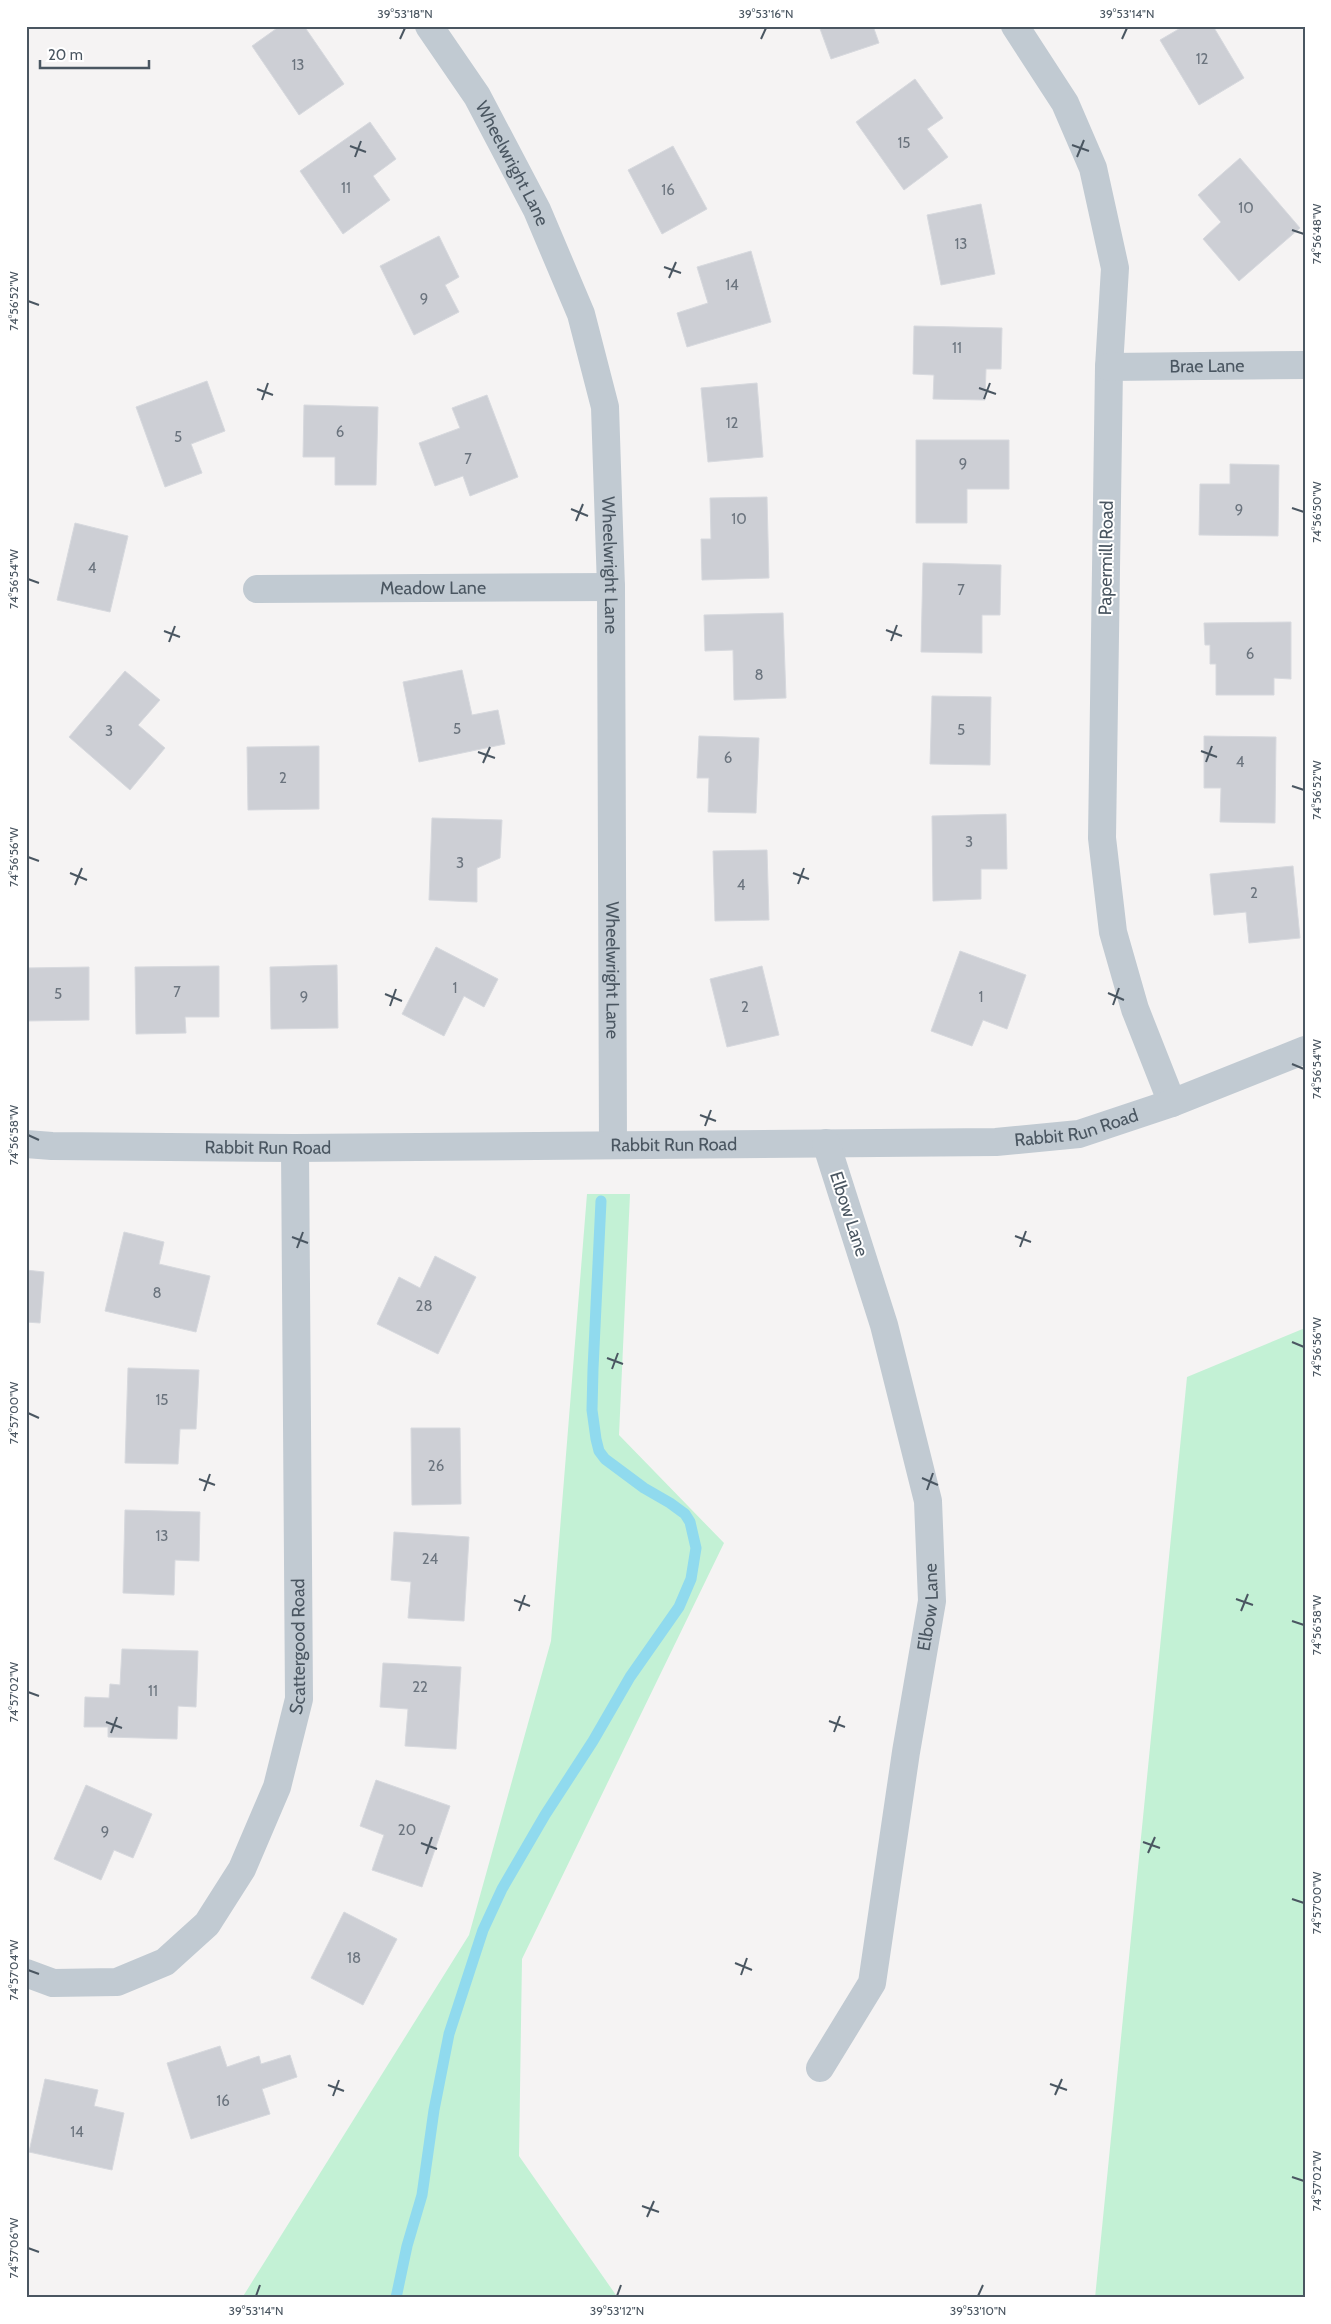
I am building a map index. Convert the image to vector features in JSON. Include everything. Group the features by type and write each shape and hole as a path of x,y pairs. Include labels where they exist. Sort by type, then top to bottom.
{"street":[{"name":"Wheelwright Lane","path":"429,26 477,96 537,210 581,314 605,407 610,587 613,1145"},
{"name":"Papermill Road","path":"1015,26 1065,102 1093,168 1115,268 1109,367 1102,838 1113,932 1135,1009 1172,1102"},
{"name":"Brae Lane","path":"1109,367 1305,365"},
{"name":"Meadow Lane","path":"257,589 610,587"},
{"name":"Rabbit Run Road","path":"26,1144 52,1146 294,1148 996,1142 1079,1134 1172,1102 1305,1050"},
{"name":"Elbow Lane","path":"820,2068 872,1983 906,1752 932,1601 928,1501 884,1325 826,1143"},
{"name":"Scattergood Road","path":"26,1973 53,1983 116,1982 166,1962 207,1924 242,1869 276,1787 299,1699 294,1148"}],"green space":[{"path":"587,1194 630,1194 619,1435 724,1543 522,1959 519,2156 618,2298 242,2298 469,1935 551,1641"},
{"path":"1305,1328 1305,2298 1095,2298 1187,1377"}],"building":[{"path":"280,26 304,26 344,84 299,115 252,46"},
{"path":"819,26 873,26 879,43 831,59"},
{"path":"1184,26 1213,26 1244,78 1199,105 1160,40"},
{"path":"915,79 943,118 927,129 948,157 904,190 856,122"},
{"path":"370,122 396,159 373,176 390,200 343,234 300,171"},
{"path":"673,146 707,209 662,234 628,170"},
{"path":"1240,158 1300,228 1239,281 1203,239 1221,222 1198,195"},
{"path":"981,204 995,274 941,285 927,215"},
{"path":"439,236 459,277 445,285 459,312 414,335 380,266"},
{"path":"751,251 771,322 687,347 677,313 708,303 697,267"},
{"path":"914,326 1002,328 1001,369 986,369 985,400 933,399 934,375 913,374"},
{"path":"207,381 225,431 191,444 202,473 165,487 136,407"},
{"path":"757,383 763,457 708,462 701,388"},
{"path":"487,395 518,477 470,496 463,476 435,486 419,443 460,428 452,408"},
{"path":"304,405 378,407 376,485 335,485 335,457 303,457"},
{"path":"916,440 1009,440 1009,489 967,489 967,523 916,523"},
{"path":"1230,464 1279,465 1278,536 1199,535 1200,484 1230,484"},
{"path":"767,497 769,578 702,580 701,539 711,539 710,498"},
{"path":"75,523 128,536 110,612 57,600"},
{"path":"923,563 1001,565 1000,615 982,615 982,653 921,652"},
{"path":"783,613 786,698 734,700 733,650 705,651 704,615"},
{"path":"1291,622 1291,679 1274,678 1274,695 1216,695 1216,664 1210,664 1210,645 1205,645 1204,623"},
{"path":"462,670 472,715 498,710 505,744 419,762 403,682"},
{"path":"125,671 160,700 138,725 165,748 130,790 69,737"},
{"path":"932,696 991,697 990,765 930,764"},
{"path":"699,736 759,738 756,813 708,812 709,778 697,778"},
{"path":"1204,736 1276,737 1275,823 1220,822 1221,788 1204,788"},
{"path":"319,746 319,809 248,810 247,747"},
{"path":"1006,814 1007,869 981,869 981,899 933,901 932,816"},
{"path":"432,818 502,820 500,858 477,868 477,902 429,900"},
{"path":"767,850 769,920 715,921 713,851"},
{"path":"1293,866 1300,938 1249,943 1246,912 1214,915 1210,874"},
{"path":"436,947 498,979 484,1007 464,996 444,1036 402,1014"},
{"path":"960,951 1026,975 1007,1029 983,1020 972,1046 931,1031"},
{"path":"337,965 338,1028 271,1029 270,967"},
{"path":"219,966 219,1017 185,1017 186,1033 136,1034 135,967"},
{"path":"762,966 779,1035 727,1047 710,979"},
{"path":"89,967 89,1020 26,1021 26,968"},
{"path":"124,1232 164,1242 159,1264 210,1276 196,1332 105,1311"},
{"path":"435,1256 476,1277 438,1354 377,1324 399,1277 420,1288"},
{"path":"26,1270 44,1272 40,1323 26,1322"},
{"path":"128,1368 199,1370 196,1429 180,1429 178,1464 125,1463"},
{"path":"411,1428 460,1428 461,1504 412,1505"},
{"path":"125,1510 200,1512 199,1561 175,1560 174,1595 123,1593"},
{"path":"394,1532 469,1537 464,1621 408,1618 411,1582 391,1580"},
{"path":"122,1649 198,1651 196,1707 178,1706 177,1739 108,1737 108,1727 84,1727 85,1697 109,1698 110,1684 120,1685"},
{"path":"383,1663 461,1667 456,1749 405,1746 408,1709 380,1707"},
{"path":"376,1780 450,1806 422,1887 372,1870 384,1835 360,1826"},
{"path":"86,1785 152,1814 133,1858 114,1850 101,1880 54,1859"},
{"path":"344,1912 397,1939 363,2005 311,1978"},
{"path":"220,2046 227,2067 259,2056 261,2064 290,2055 297,2077 262,2089 270,2114 191,2139 167,2063"},
{"path":"45,2079 98,2090 94,2106 124,2113 112,2170 29,2152"}],"waterway":[{"path":"396,2298 407,2246 422,2195 434,2110 449,2034 483,1930 502,1889 545,1815 593,1741 630,1677 679,1607 691,1579 696,1548 690,1522 685,1514 644,1488 605,1459 599,1451 596,1439 592,1410 601,1201"}]}
